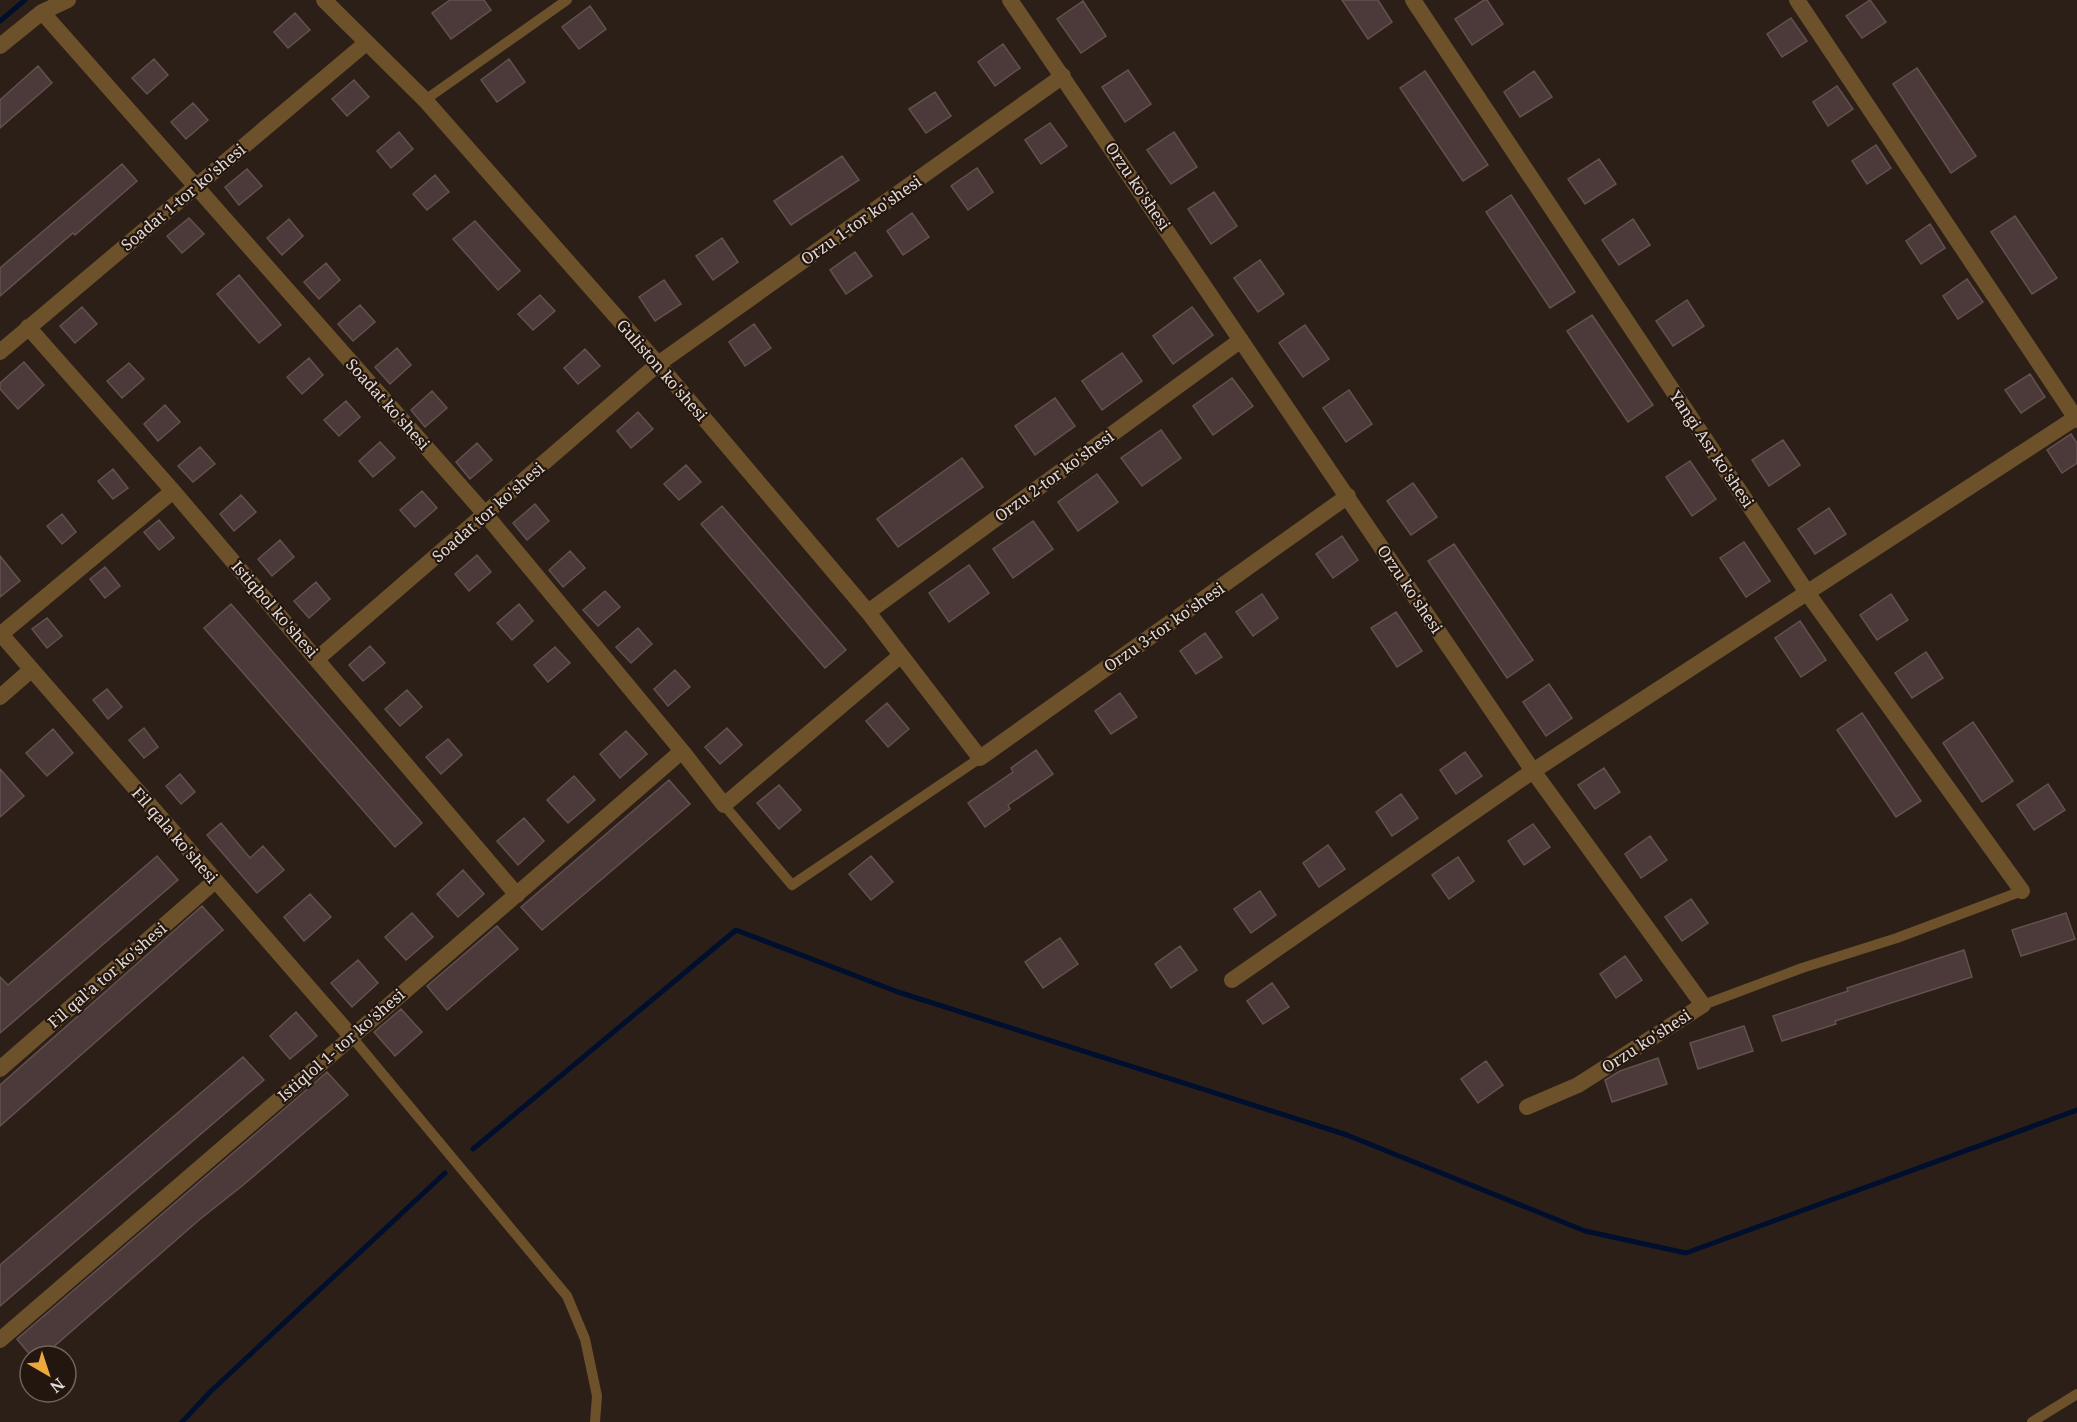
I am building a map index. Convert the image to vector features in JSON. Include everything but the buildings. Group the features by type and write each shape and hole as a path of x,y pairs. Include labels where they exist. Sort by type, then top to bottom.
{"street":[{"path":"0,46 42,12 68,0"},
{"name":"Guliston ko'shesi","path":"324,0 425,100 658,364 868,612 980,758"},
{"name":"Orzu ko'shesi","path":"1010,0 1533,771 1703,1005 1578,1085 1527,1107"},
{"name":"Yangi Asr ko'shesi","path":"1413,0 1808,594 2022,891"},
{"path":"1232,980 1533,771 2077,418 1797,0"},
{"name":"Soadat ko'shesi","path":"42,12 486,515 724,805"},
{"name":"Soadat 1-tor ko'shesi","path":"0,352 366,43"},
{"name":"Orzu 1-tor ko'shesi","path":"658,364 1063,76"},
{"name":"Istiqbol ko'shesi","path":"28,327 173,491 517,895"},
{"name":"Orzu 2-tor ko'shesi","path":"868,612 1241,340"},
{"name":"Soadat tor ko'shesi","path":"317,659 658,364"},
{"path":"0,634 173,491"},
{"name":"Orzu 3-tor ko'shesi","path":"980,758 1348,496"},
{"name":"Fil qala ko'shesi","path":"0,634 351,1036"},
{"path":"724,805 900,656"},
{"path":"0,697 31,670"},
{"name":"Istiqlol 1- tor ko'shesi","path":"0,1340 682,751"},
{"name":"Fil qal'a tor ko'shesi","path":"0,1069 215,881"}],"lane":[{"path":"425,100 567,0"},
{"path":"724,805 792,885 980,758"},
{"path":"1703,1005 1802,968 1897,938 2022,891"},
{"path":"351,1036 567,1296 585,1340 597,1396 595,1422"},
{"path":"2032,1422 2077,1394"}],"waterway":[{"path":"0,21 25,0"},
{"path":"473,1149 736,930 898,992 1347,1135 1585,1231 1686,1253 2077,1110"},
{"path":"182,1422 211,1391 445,1173"}]}
